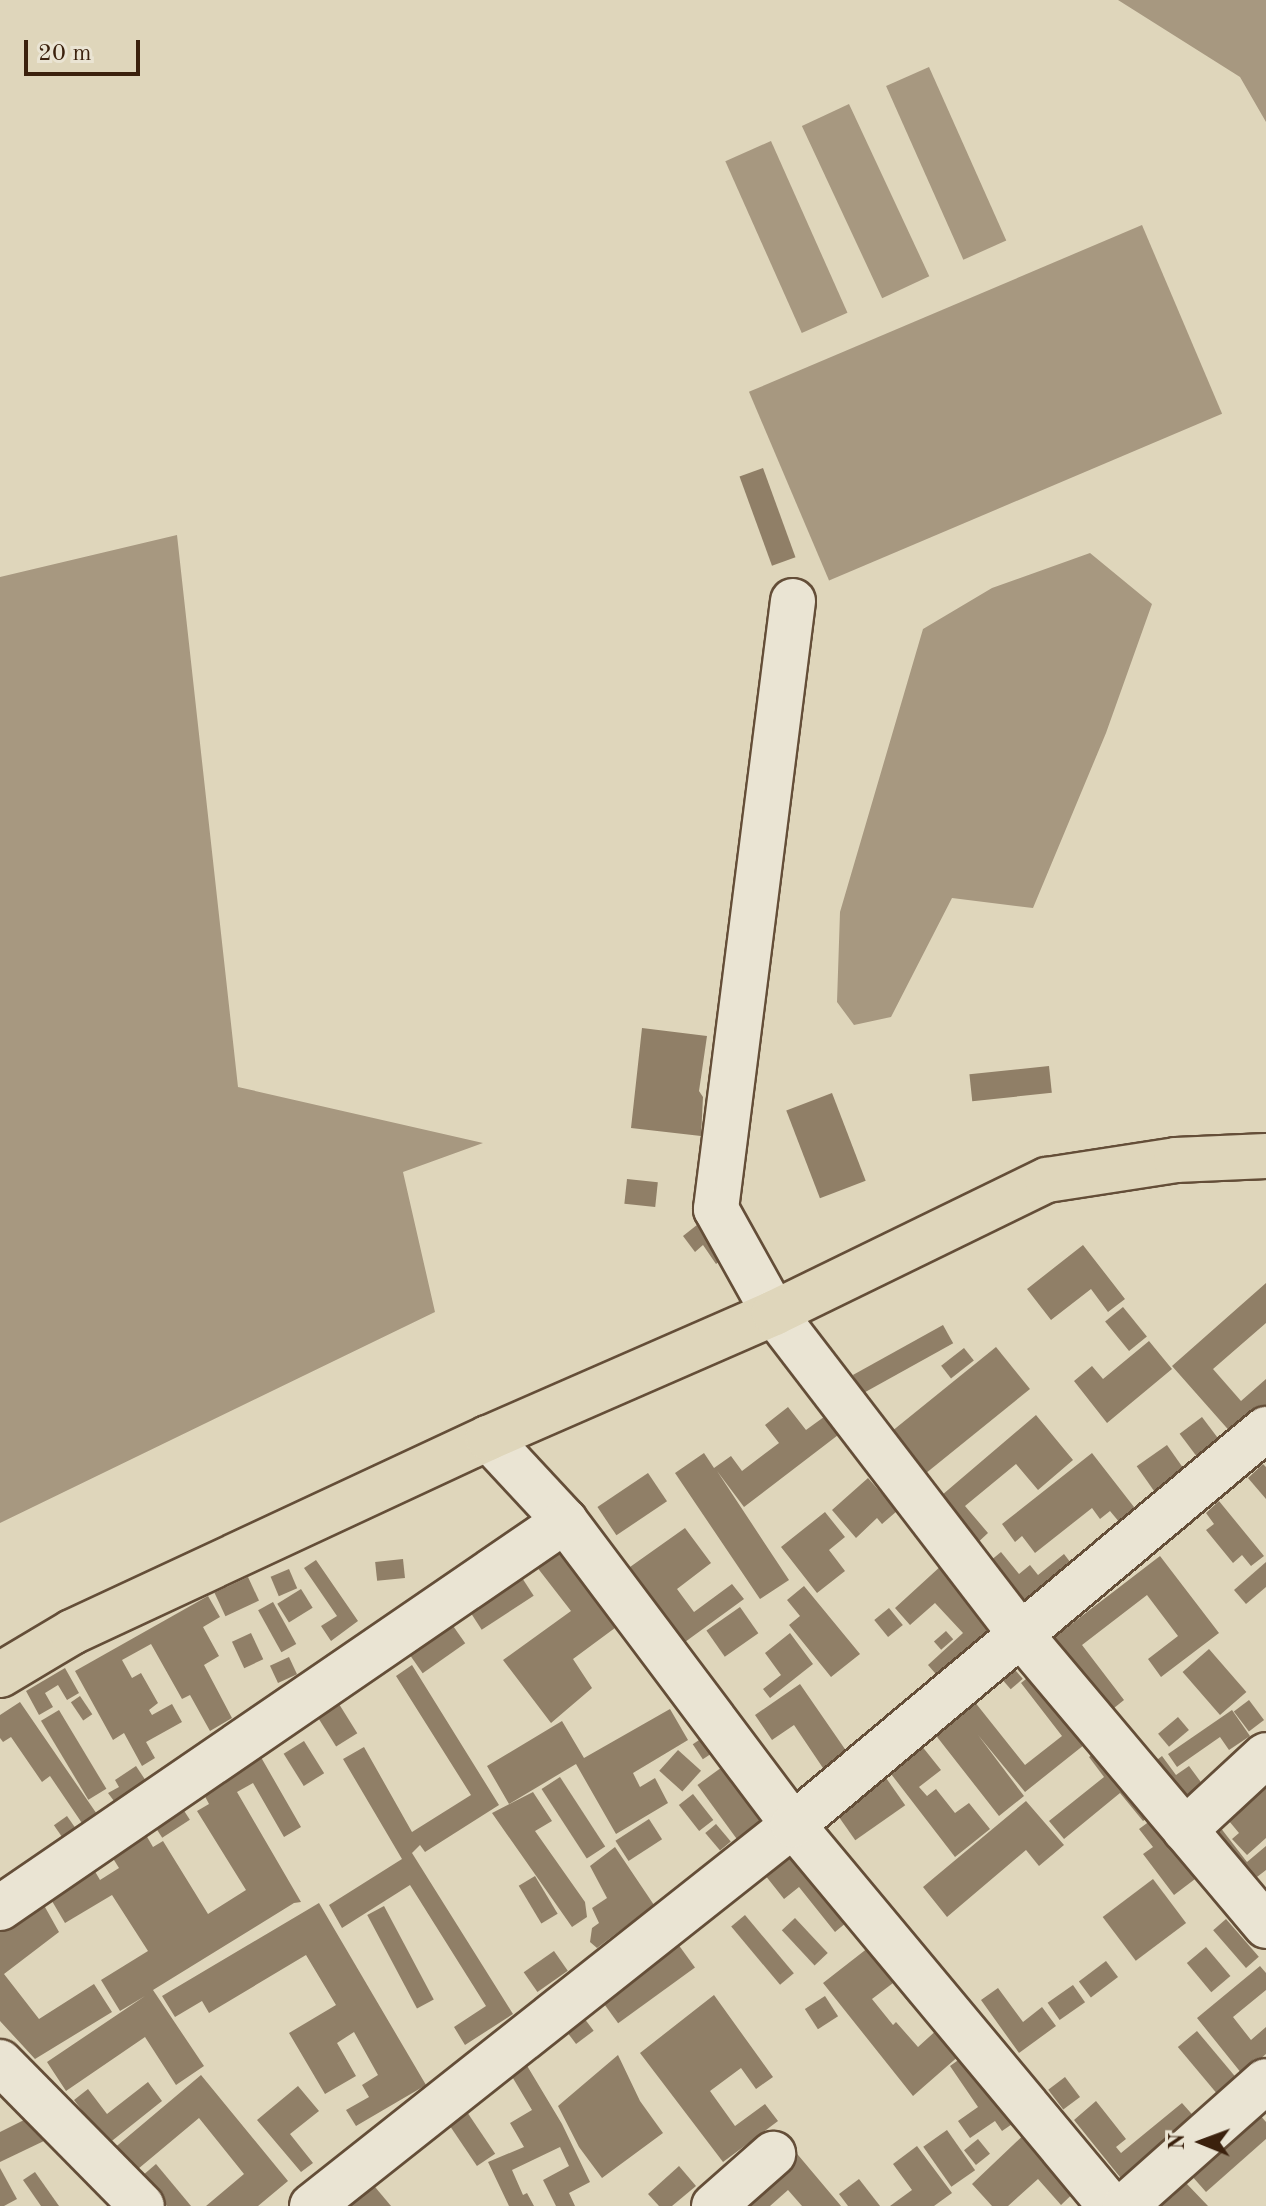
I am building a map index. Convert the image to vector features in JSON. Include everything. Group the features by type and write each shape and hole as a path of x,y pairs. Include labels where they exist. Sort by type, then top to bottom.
{"main road":[{"path":"0,1675 72,1632 488,1438 774,1313 1047,1180 1176,1160 1266,1156"}],"street":[{"path":"793,601 716,1209 774,1313 1022,1636 1266,1926"},
{"path":"312,2206 793,1825 1266,1429"},
{"path":"488,1438 565,1521 793,1825 1111,2206"},
{"path":"0,1908 565,1521"},
{"path":"1185,1830 1266,1755"},
{"path":"0,2062 142,2206"},
{"path":"1125,2206 1266,2081"},
{"path":"714,2206 773,2154"}],"shaded area":[{"path":"1118,0 1266,0 1266,122 1240,77"},
{"path":"929,67 1006,241 963,260 886,86"},
{"path":"849,104 929,276 882,298 802,126"},
{"path":"771,141 847,313 802,333 725,161"},
{"path":"1142,225 1222,414 829,581 749,392"},
{"path":"177,535 238,1087 483,1143 403,1172 435,1312 0,1523 0,577"},
{"path":"1090,553 1152,604 1106,733 1033,908 952,898 891,1017 854,1025 837,1002 840,912 923,629 992,588"}],"building":[{"path":"763,468 795,557 772,566 740,477"},
{"path":"642,1028 707,1036 699,1091 703,1097 701,1136 631,1128"},
{"path":"1049,1066 1052,1093 972,1101 969,1074"},
{"path":"832,1093 866,1181 820,1198 786,1111"},
{"path":"627,1179 658,1182 655,1207 624,1204"},
{"path":"702,1221 728,1255 716,1264 703,1245 695,1252 683,1236"},
{"path":"1083,1245 1125,1299 1108,1312 1091,1289 1051,1320 1027,1289"},
{"path":"1266,1283 1266,1323 1213,1369 1241,1401 1266,1379 1266,1406 1233,1435 1172,1366"},
{"path":"1123,1307 1147,1337 1129,1351 1105,1321"},
{"path":"943,1325 953,1343 863,1393 853,1375"},
{"path":"1149,1341 1172,1369 1107,1423 1074,1381 1092,1366 1103,1379"},
{"path":"996,1347 1030,1389 924,1475 890,1433"},
{"path":"964,1348 974,1361 951,1378 941,1366"},
{"path":"788,1407 806,1430 828,1414 842,1432 744,1507 717,1471 789,1580 760,1599 675,1473 704,1453 714,1468 731,1456 742,1471 779,1443 765,1425"},
{"path":"1036,1415 1073,1460 1038,1490 1016,1464 965,1506 988,1533 973,1547 935,1501"},
{"path":"1202,1417 1224,1446 1201,1463 1180,1434"},
{"path":"1167,1445 1188,1475 1158,1497 1137,1466"},
{"path":"1092,1453 1141,1516 1125,1529 1110,1511 1100,1519 1092,1508 1035,1553 1022,1536 1015,1542 1002,1524"},
{"path":"1263,1464 1266,1467 1266,1499 1248,1478"},
{"path":"648,1473 667,1501 616,1535 597,1507"},
{"path":"868,1478 897,1511 882,1524 877,1518 856,1538 832,1510"},
{"path":"1219,1501 1264,1556 1251,1566 1242,1555 1233,1563 1206,1530 1214,1524 1206,1513"},
{"path":"825,1512 845,1537 829,1550 845,1571 817,1593 781,1547"},
{"path":"685,1528 711,1563 677,1589 694,1612 732,1584 744,1599 685,1642 630,1567"},
{"path":"552,1533 623,1622 573,1659 592,1688 551,1723 503,1660 571,1611 526,1553"},
{"path":"1001,1552 1019,1574 1030,1565 1038,1575 1064,1554 1077,1571 1022,1614 984,1566"},
{"path":"1160,1556 1219,1633 1161,1677 1148,1659 1178,1636 1147,1595 1082,1645 1124,1700 1104,1716 1048,1642"},
{"path":"403,1559 405,1578 377,1581 375,1562"},
{"path":"316,1560 358,1621 331,1641 321,1626 337,1616 304,1568"},
{"path":"1266,1562 1266,1587 1246,1604 1234,1590"},
{"path":"513,1564 534,1596 482,1630 461,1598"},
{"path":"942,1565 999,1629 942,1681 928,1665 963,1633 935,1603 910,1625 895,1608"},
{"path":"289,1569 297,1588 279,1596 271,1577"},
{"path":"248,1577 259,1601 225,1616 214,1593"},
{"path":"804,1586 860,1654 831,1677 789,1625 800,1616 787,1600"},
{"path":"301,1589 313,1608 289,1622 277,1604"},
{"path":"208,1596 220,1617 203,1627 219,1656 204,1665 232,1718 210,1731 190,1695 182,1699 151,1644 122,1660 132,1678 141,1673 158,1703 149,1710 152,1715 172,1704 182,1722 146,1742 155,1758 142,1766 124,1733 113,1740 75,1671"},
{"path":"273,1602 296,1644 281,1652 258,1610"},
{"path":"740,1607 758,1633 725,1657 706,1631"},
{"path":"889,1608 903,1625 888,1637 874,1620"},
{"path":"444,1613 465,1643 423,1673 401,1643"},
{"path":"946,1631 953,1639 941,1650 934,1641"},
{"path":"251,1633 263,1659 244,1668 232,1642"},
{"path":"790,1633 813,1664 770,1698 763,1689 781,1675 765,1653"},
{"path":"1209,1649 1246,1692 1220,1715 1183,1672"},
{"path":"289,1657 297,1674 278,1683 270,1666"},
{"path":"1009,1663 1023,1679 1011,1689 997,1673"},
{"path":"412,1665 499,1805 425,1852 420,1845 412,1853 513,2014 465,2045 454,2027 486,2006 410,1885 342,1928 329,1905 402,1859 343,1759 364,1747 412,1832 471,1795 396,1676"},
{"path":"65,1668 79,1693 67,1700 58,1685 45,1693 53,1707 39,1715 26,1691"},
{"path":"1031,1675 1094,1737 1025,1792 978,1735 1024,1796 999,1816 934,1733 974,1701 1025,1765 1062,1736 1021,1683"},
{"path":"800,1684 849,1755 825,1771 794,1725 772,1740 755,1715"},
{"path":"80,1696 92,1714 83,1720 71,1702"},
{"path":"334,1696 357,1733 336,1747 313,1709"},
{"path":"1249,1700 1264,1720 1249,1731 1234,1711"},
{"path":"20,1702 101,1820 86,1829 50,1776 42,1782 11,1737 3,1742 0,1738 0,1715"},
{"path":"670,1709 688,1740 633,1773 640,1787 655,1778 668,1803 616,1834 576,1764 509,1804 487,1766 562,1721 584,1758"},
{"path":"59,1710 106,1789 88,1800 41,1721"},
{"path":"1232,1710 1250,1736 1229,1750 1220,1737 1177,1767 1168,1754"},
{"path":"1178,1717 1189,1730 1169,1747 1158,1734"},
{"path":"711,1732 721,1747 703,1759 693,1744"},
{"path":"304,1741 324,1773 304,1786 284,1754"},
{"path":"921,1745 941,1770 919,1787 927,1796 936,1789 955,1813 969,1803 990,1829 955,1857 888,1770"},
{"path":"1105,1745 1158,1810 1143,1821 1120,1793 1064,1839 1049,1821 1104,1777 1089,1757"},
{"path":"678,1750 701,1771 682,1792 659,1771"},
{"path":"258,1752 301,1827 284,1837 253,1783 237,1792 301,1902 294,1903 153,1990 204,2066 176,2085 145,2037 66,2091 47,2062 145,1996 120,2011 101,1980 148,1951 112,1895 65,1923 46,1891 90,1863 100,1880 119,1868 109,1852 143,1830 153,1847 163,1841 208,1914 246,1890 197,1811 209,1804 200,1787"},
{"path":"1162,1756 1176,1775 1189,1766 1203,1785 1177,1806 1148,1767"},
{"path":"729,1762 771,1819 739,1842 697,1785"},
{"path":"136,1766 148,1784 117,1805 108,1793 119,1787 115,1780"},
{"path":"884,1775 905,1805 855,1840 834,1810"},
{"path":"560,1777 605,1847 587,1859 542,1789"},
{"path":"1266,1778 1266,1838 1247,1855 1232,1839 1239,1833 1224,1815"},
{"path":"533,1792 552,1821 535,1831 585,1902 587,1917 572,1927 492,1813"},
{"path":"693,1794 713,1820 699,1831 679,1805"},
{"path":"1026,1801 1064,1845 1039,1866 1026,1850 947,1917 923,1887"},
{"path":"179,1803 190,1820 162,1838 151,1821"},
{"path":"67,1816 79,1833 66,1842 54,1825"},
{"path":"1154,1818 1199,1876 1174,1895 1143,1854 1153,1847 1139,1829"},
{"path":"649,1819 662,1839 629,1861 615,1841"},
{"path":"716,1824 731,1842 720,1851 705,1833"},
{"path":"1220,1827 1247,1862 1266,1846 1266,1870 1244,1887 1205,1839"},
{"path":"615,1847 654,1905 597,1948 590,1942 592,1928 599,1923 592,1908 607,1898 590,1866"},
{"path":"798,1849 853,1917 835,1932 799,1887 784,1899 765,1875"},
{"path":"535,1876 558,1914 541,1924 519,1886"},
{"path":"1153,1879 1186,1923 1136,1961 1103,1917"},
{"path":"41,1900 59,1932 4,1974 39,2019 94,1984 112,2012 35,2059 0,2021 0,1929"},
{"path":"319,1903 426,2085 356,2126 346,2110 369,2097 362,2085 378,2075 354,2032 337,2043 356,2076 325,2094 289,2033 336,2005 306,1955 209,2013 202,2001 175,2017 162,1996"},
{"path":"384,1906 434,2000 417,2009 367,1915"},
{"path":"745,1915 794,1973 780,1985 731,1927"},
{"path":"795,1918 828,1953 815,1965 782,1930"},
{"path":"1226,1919 1259,1957 1246,1968 1213,1930"},
{"path":"882,1937 925,1992 910,2004 893,1983 872,1999 893,2025 896,2022 918,2047 939,2028 961,2054 913,2096 823,1983"},
{"path":"675,1940 695,1968 618,2023 598,1996"},
{"path":"1206,1947 1230,1976 1211,1992 1187,1963"},
{"path":"554,1951 568,1971 537,1992 524,1972"},
{"path":"1106,1961 1118,1977 1091,1997 1079,1981"},
{"path":"1260,1966 1266,1973 1266,1990 1233,2017 1251,2040 1266,2027 1266,2054 1242,2074 1197,2018"},
{"path":"1073,1985 1085,2002 1060,2020 1048,2003"},
{"path":"998,1988 1023,2022 1042,2007 1056,2026 1019,2053 981,2000"},
{"path":"714,1995 773,2077 756,2089 741,2068 710,2091 735,2126 765,2104 778,2121 723,2162 640,2053"},
{"path":"825,1996 838,2016 818,2029 805,2009"},
{"path":"581,2014 594,2031 576,2044 563,2027"},
{"path":"1197,2031 1236,2078 1217,2094 1178,2047"},
{"path":"618,2055 640,2101 663,2133 602,2178 579,2147 558,2106"},
{"path":"964,2056 1021,2118 1002,2131 995,2121 970,2138 958,2121 978,2107 950,2066"},
{"path":"523,2059 562,2124 590,2182 569,2193 575,2206 556,2206 543,2180 569,2166 560,2147 512,2170 523,2195 527,2193 534,2206 509,2206 488,2162 524,2147 510,2123 532,2110 507,2068"},
{"path":"201,2075 288,2181 258,2206 206,2206 244,2174 199,2118 132,2174 112,2150"},
{"path":"1065,2077 1080,2097 1063,2110 1048,2090"},
{"path":"148,2082 162,2101 108,2144 74,2100 88,2089 107,2114"},
{"path":"298,2086 319,2111 290,2134 313,2163 301,2172 257,2120"},
{"path":"1096,2101 1126,2139 1116,2147 1121,2153 1182,2103 1198,2121 1124,2182 1074,2120"},
{"path":"1253,2107 1266,2122 1266,2139 1206,2192 1184,2167"},
{"path":"465,2109 495,2154 477,2166 447,2121"},
{"path":"34,2115 46,2140 0,2162 0,2132"},
{"path":"1032,2127 1084,2183 1061,2205 1038,2179 1008,2206 992,2206 972,2184"},
{"path":"947,2130 975,2170 951,2187 923,2147"},
{"path":"978,2139 990,2154 976,2165 964,2150"},
{"path":"917,2146 952,2193 934,2206 890,2206 912,2190 893,2164"},
{"path":"793,2149 841,2206 802,2206 788,2190 770,2206 729,2206"},
{"path":"156,2164 191,2206 167,2206 142,2176"},
{"path":"679,2166 696,2186 672,2206 659,2206 648,2194"},
{"path":"0,2168 17,2199 4,2206 0,2206"},
{"path":"35,2172 59,2206 41,2206 23,2180"},
{"path":"859,2179 880,2206 848,2206 839,2194"},
{"path":"370,2181 391,2206 339,2206"},
{"path":"1186,2183 1208,2206 1141,2206 1162,2186 1172,2197"}]}
